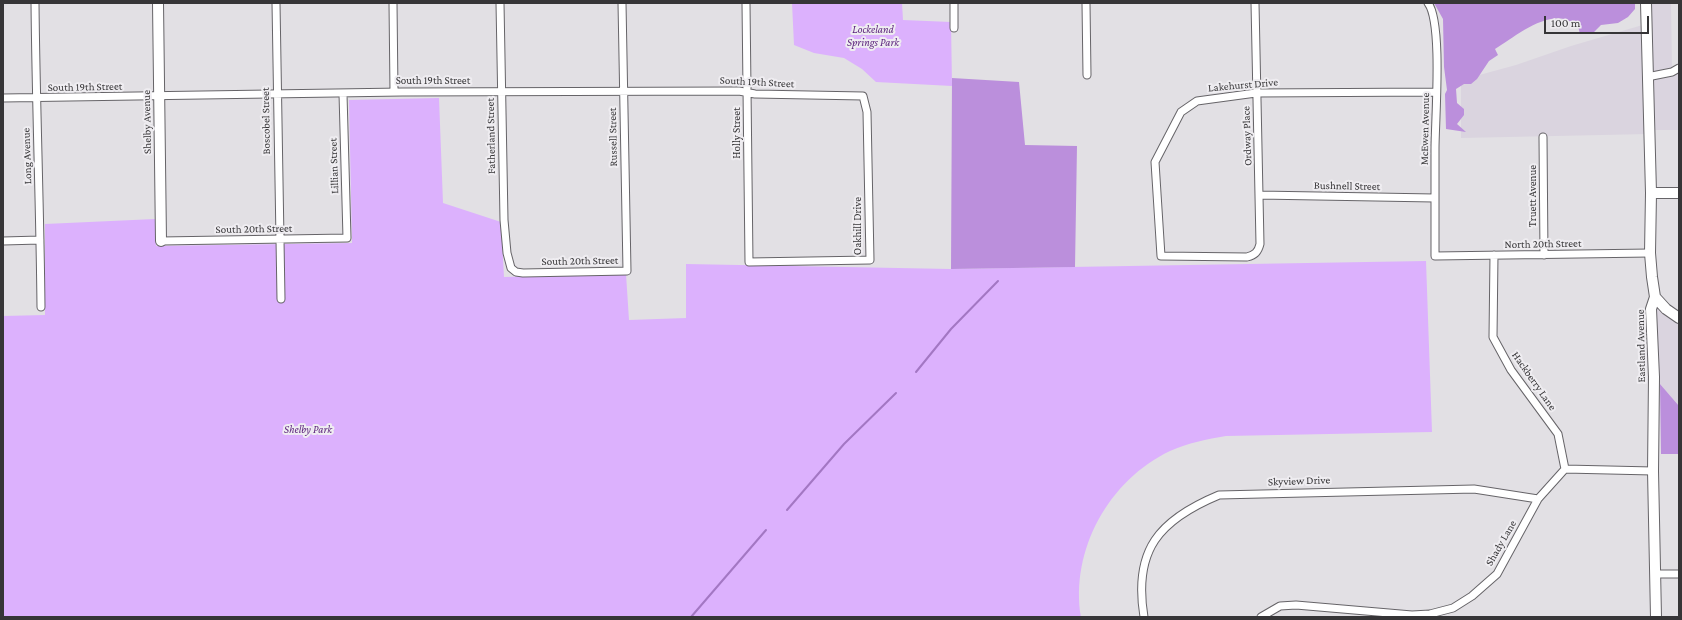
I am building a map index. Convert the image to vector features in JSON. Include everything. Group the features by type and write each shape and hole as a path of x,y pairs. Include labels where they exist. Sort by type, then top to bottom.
{"street":[{"name":"Long Avenue","path":"35,3 41,308"},
{"name":"Shelby Avenue","path":"158,3 161,241"},
{"name":"Boscobel Street","path":"276,3 280,299"},
{"path":"393,3 394,92"},
{"name":"Fatherland Street","path":"500,3 504,220 507,252 511,268"},
{"name":"Russell Street","path":"622,3 627,271"},
{"name":"Holly Street","path":"746,3 749,262"},
{"path":"954,3 954,28"},
{"path":"1086,3 1087,75"},
{"name":"Ordway Place","path":"1255,3 1260,244"},
{"name":"McEwen Avenue","path":"1428,3 1432,8 1437,61 1434,198 1435,256"},
{"name":"Eastland Avenue","path":"1646,3 1651,193 1650,253 1652,277 1656,296 1651,309 1654,377 1653,471 1656,617"},
{"path":"1647,76 1672,72 1679,68"},
{"name":"South 19th Street","path":"3,98 343,94 394,92 624,91 739,91 755,94 863,96"},
{"name":"Lakehurst Drive","path":"1260,244 1259,250 1254,255 1247,257 1161,256 1155,162 1182,112 1197,101 1256,93 1436,92"},
{"name":"Lillian Street","path":"343,94 348,238"},
{"name":"Oakhill Drive","path":"749,262 870,260 867,112 863,96"},
{"name":"Truett Avenue","path":"1543,137 1544,255"},
{"path":"1651,193 1679,193"},
{"name":"Bushnell Street","path":"1259,196 1434,198"},
{"name":"South 20th Street","path":"161,241 348,238"},
{"path":"3,241 40,240"},
{"name":"North 20th Street","path":"1435,256 1650,253"},
{"name":"Hackberry Lane","path":"1494,255 1493,337 1511,370 1558,434 1565,469"},
{"name":"South 20th Street","path":"511,268 521,273 627,271"},
{"path":"1656,296 1666,308 1679,318"},
{"path":"1565,469 1653,471"},
{"name":"Shady Lane","path":"1261,617 1280,606 1296,605 1412,615 1430,614 1453,608 1472,596 1496,574 1538,499 1565,469"},
{"name":"Skyview Drive","path":"1144,617 1141,598 1142,577 1146,556 1158,534 1176,516 1196,504 1219,495 1474,489 1538,499"},
{"path":"1655,574 1679,574"}],"shaded area":[{"path":"1434,3 1635,3 1635,9 1628,17 1618,23 1601,25 1594,32 1580,34 1578,26 1568,20 1555,18 1546,20 1537,23 1519,33 1495,49 1498,55 1489,61 1477,79 1471,84 1464,84 1456,89 1457,103 1464,109 1464,115 1457,124 1466,132 1446,129 1445,94 1447,90 1444,67 1443,19"},
{"path":"1646,3 1671,3 1672,71 1679,68 1679,130 1649,130 1649,134 1461,138 1461,80 1516,65 1571,46 1646,24"},
{"path":"952,78 1019,82 1025,145 1077,146 1075,267 951,269"},
{"path":"1655,297 1679,318 1679,406 1654,377"},
{"path":"1660,384 1679,406 1679,454 1661,454"}],"green space":[{"name":"Lockeland Springs Park","path":"792,3 902,3 903,20 951,22 952,86 876,82 862,69 844,58 814,53 794,45"},
{"name":"Shelby Park","path":"439,98 443,203 501,222 504,277 626,274 629,320 686,318 686,264 951,269 1426,261 1432,432 1226,436 1212,438 1170,451 1148,464 1129,480 1112,499 1098,520 1088,543 1082,567 1079,592 1081,617 3,617 3,316 45,315 45,224 155,219 156,246 352,243 349,100"}],"waterway":[{"path":"916,372 951,329 998,281"},
{"path":"787,510 844,444 896,393"},
{"path":"691,617 766,530"}]}
